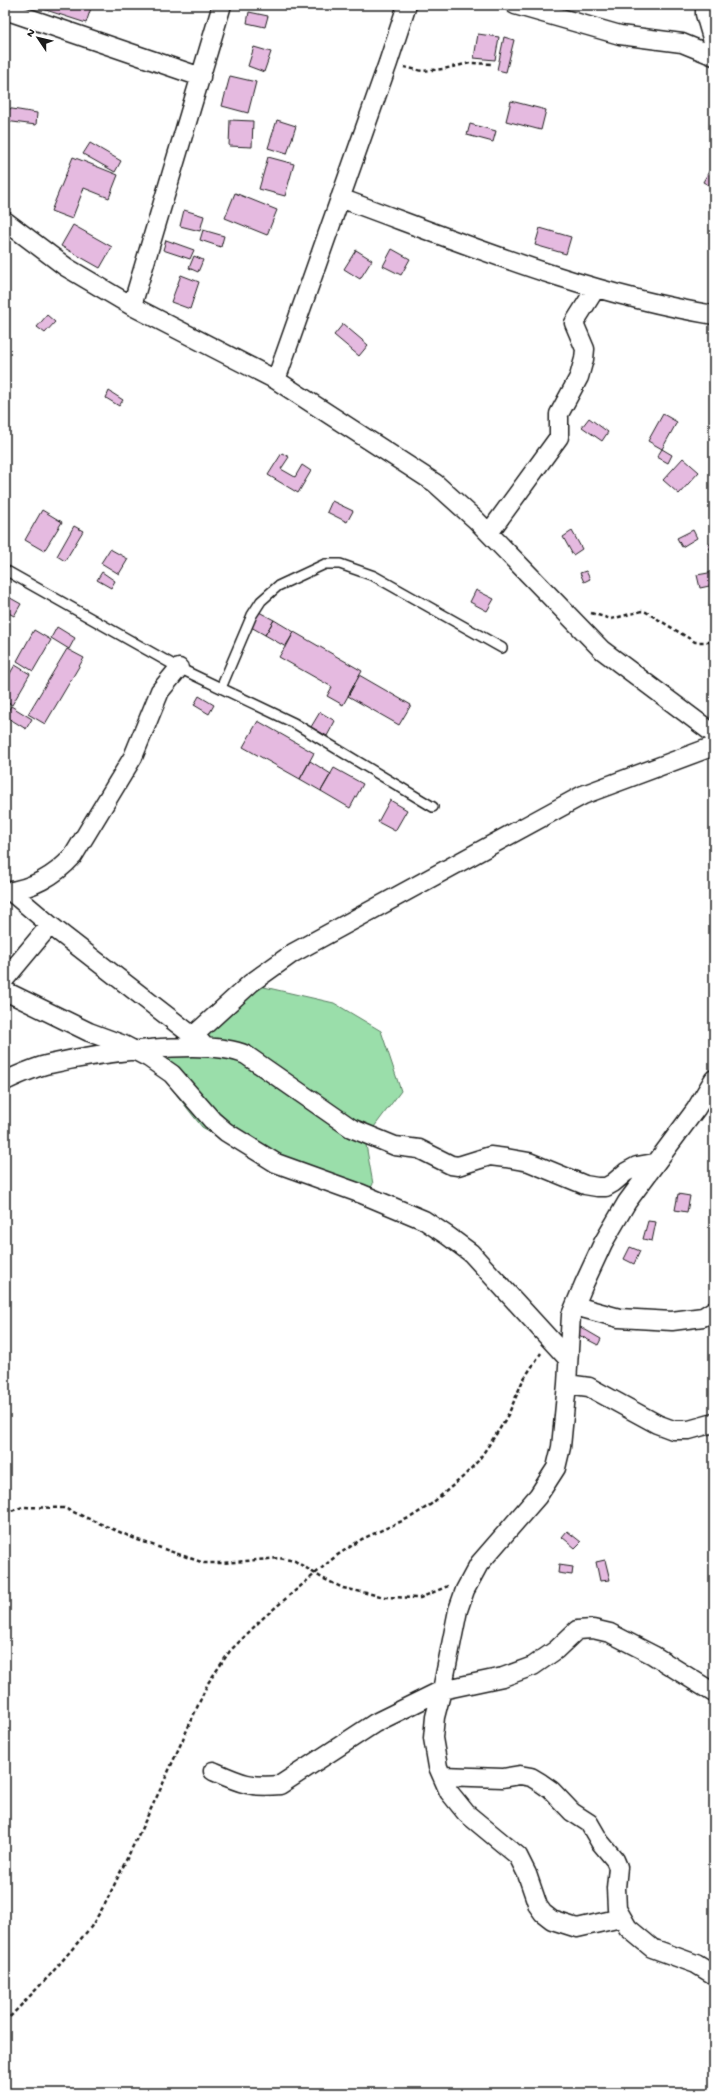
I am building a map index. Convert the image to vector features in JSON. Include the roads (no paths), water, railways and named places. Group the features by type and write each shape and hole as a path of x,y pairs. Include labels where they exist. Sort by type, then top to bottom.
{"street":[{"path":"132,306 222,5"},
{"path":"276,380 388,64 407,5"},
{"path":"515,5 620,35 682,43 714,56"},
{"path":"705,5 705,14 714,45"},
{"path":"5,10 201,77"},
{"path":"340,198 551,276 683,310 714,315"},
{"path":"5,221 66,267 132,306 276,380 435,482 489,533 602,650 714,734"},
{"path":"489,533 559,437 559,414 579,377 584,359 585,350 574,323 596,288"},
{"path":"8,892 46,879 60,869 73,856 133,757 160,691 179,668"},
{"path":"193,1036 251,983 292,953 583,795 714,746"},
{"path":"8,892 210,1048"},
{"path":"5,979 50,925"},
{"path":"5,991 89,1032 135,1050 172,1074 212,1120 226,1132 270,1159 362,1194 424,1220 471,1253 568,1358"},
{"path":"5,1081 50,1064 135,1050 210,1048 231,1049 246,1055 351,1128 395,1146 419,1149 451,1165 458,1166 490,1156 529,1162 585,1185 606,1187 626,1172 637,1166 654,1164"},
{"path":"621,1918 577,1928 552,1920 543,1913 538,1906 527,1874 518,1856 466,1813 448,1792 438,1766 433,1738 435,1717 458,1610 465,1590 480,1564 538,1496 556,1468 561,1447 568,1384 571,1314 574,1306 603,1243 627,1202 696,1109 714,1079"},
{"path":"574,1306 619,1318 672,1321 703,1317 714,1310"},
{"path":"568,1384 589,1387 657,1424 673,1430 690,1430 714,1423"},
{"path":"213,1771 244,1785 261,1787 280,1785 375,1723 442,1690 503,1677 533,1666 556,1650 577,1630 593,1629 610,1633 653,1655 714,1693"},
{"path":"442,1776 503,1778 520,1775 531,1777 551,1790 572,1812 589,1823 600,1842 616,1860 618,1867 616,1900 621,1918 628,1928 652,1948 696,1964 714,1975"}],"lane":[{"path":"221,688 252,615 261,601 278,586 325,564 340,564 374,576 502,648"},
{"path":"5,570 179,668 294,723 433,807"}]}
